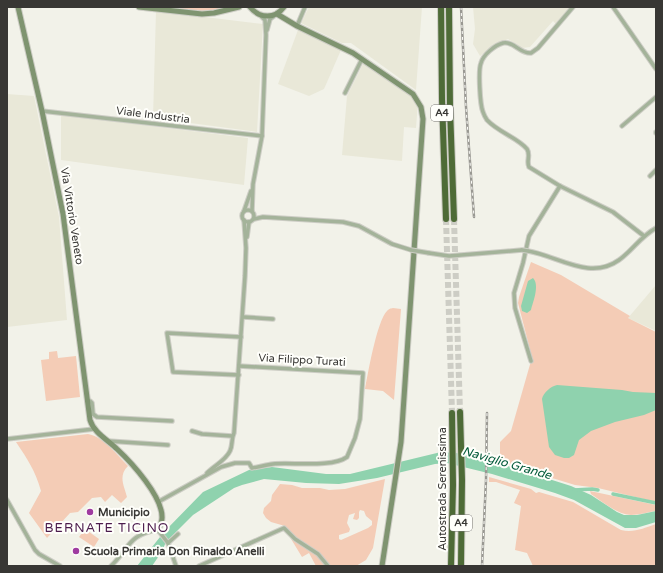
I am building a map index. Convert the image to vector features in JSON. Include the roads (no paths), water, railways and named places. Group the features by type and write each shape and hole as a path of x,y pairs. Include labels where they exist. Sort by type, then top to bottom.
{"highway":[{"name":"A4","path":"441,7 446,219"},
{"name":"A4","path":"449,7 450,108 454,219"},
{"name":"Autostrada Serenissima","path":"460,412 462,480 461,566"},
{"name":"Autostrada Serenissima","path":"451,566 453,485 452,413"}],"street":[{"name":"Via Vittorio Veneto","path":"18,7 42,111 63,214 87,401 90,420 94,429"},
{"path":"139,7 202,14 240,7"},
{"path":"250,7 255,13 261,16 268,17 275,15 340,46 362,59 413,94 421,106 423,119 401,442 382,566"},
{"path":"297,26 305,7"},
{"path":"573,7 534,51 528,54 509,44 501,44 496,46 484,57 479,70 481,106 483,114 495,127 526,149 528,155 527,164 529,167 560,186 613,212 644,236"},
{"path":"613,7 656,69"},
{"path":"266,35 270,19 284,8 286,16 290,21"},
{"path":"246,248 244,220 242,217 253,184 262,136 266,35 265,20 261,16"},
{"path":"345,93 362,59"},
{"path":"622,126 656,97"},
{"name":"Viale Industria","path":"42,111 262,136"},
{"path":"650,176 656,170"},
{"path":"253,184 254,219"},
{"path":"531,361 515,308 514,293 529,236 560,186"},
{"path":"244,211 248,210 263,217"},
{"path":"249,222 263,217 344,222 359,226 392,244 411,250 440,255 457,256 522,250 543,254 583,268 601,268 621,259 644,236 656,228"},
{"path":"244,220 249,222"},
{"path":"158,502 205,475 230,452 232,446 240,366 246,248 249,222"},
{"path":"243,317 273,319"},
{"path":"239,375 173,372 167,333 241,337"},
{"name":"Via Filippo Turati","path":"205,475 221,467 235,463 249,463 252,468 274,464 309,465 345,459 355,438 360,419 363,373 240,366"},
{"path":"87,401 92,403 93,414 96,417 172,421"},
{"path":"7,439 94,429 136,468 150,488 158,502 162,517 158,530"},
{"path":"192,431 202,434 232,436"},
{"path":"108,441 168,445"},
{"path":"7,500 35,550 43,557 60,566"},
{"path":"198,566 284,528 295,539 318,554 328,566"},
{"path":"158,530 168,542 176,566"},
{"path":"110,566 134,538 141,534 158,530"},
{"path":"168,542 178,534"},
{"path":"210,561 211,566"}],"waterway":[{"name":"Naviglio Grande","path":"574,490 598,490"},
{"name":"Naviglio Grande","path":"613,494 656,503"}],"tunnel":[{"path":"446,219 452,413"},
{"path":"454,219 460,412"}],"railway":[{"path":"461,7 474,217"},
{"path":"482,566 487,413"}],"place":[{"name":"Municipio","path":"90,512"},
{"name":"Scuola Primaria Don Rinaldo Anelli","path":"76,551"}],"district":[{"name":"BERNATE TICINO","path":"107,528"}]}
